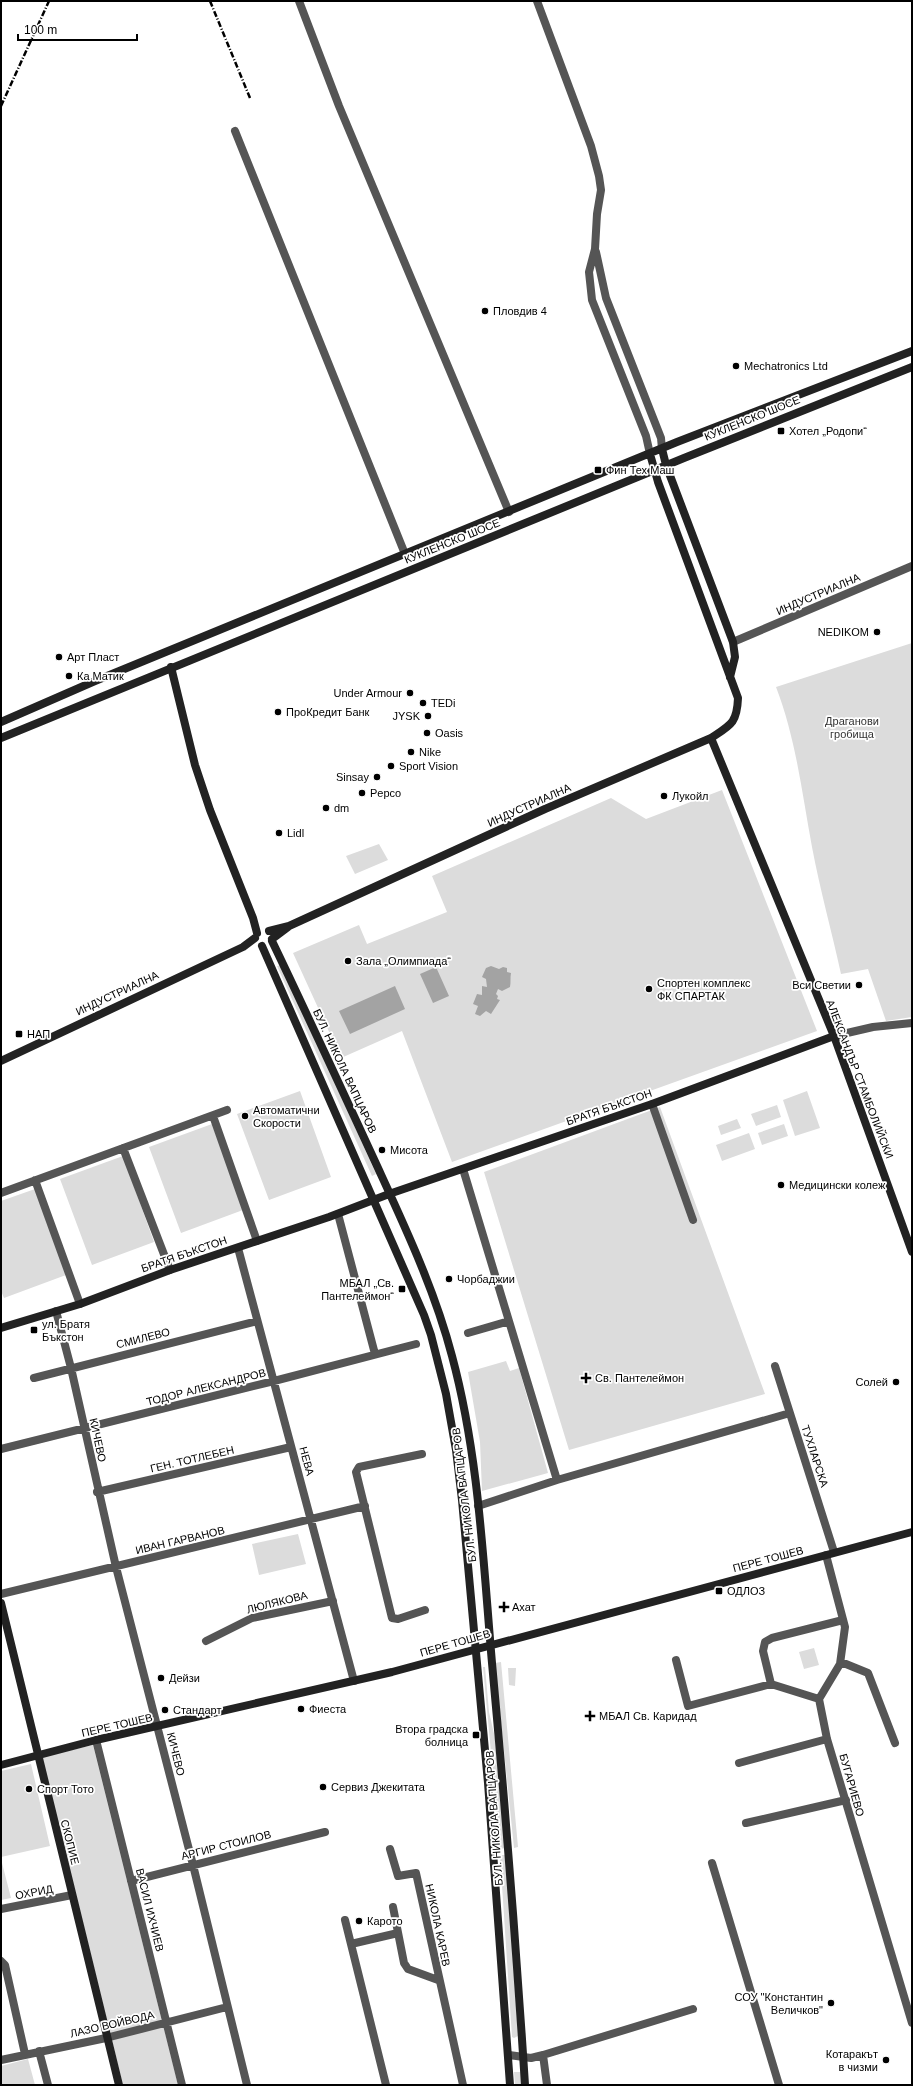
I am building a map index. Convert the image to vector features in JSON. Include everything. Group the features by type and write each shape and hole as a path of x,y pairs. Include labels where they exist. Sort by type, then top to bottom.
{"street":[{"path":"299,1 339,106 509,512"},
{"path":"537,1 591,146 600,176 601,190 597,214 595,249 589,272 592,300 646,436 650,454"},
{"path":"235,130 405,554"},
{"path":"595,249 606,298 661,438 666,465 733,642 735,657 730,677"},
{"name":"КУКЛЕНСКО ШОСЕ","path":"1,722 100,679 662,449 912,352"},
{"name":"КУКЛЕНСКО ШОСЕ","path":"1,738 666,465 912,367"},
{"name":"ИНДУСТРИАЛНА","path":"1,1061 289,926 545,810 711,738 732,725 737,713 738,698 654,470 650,454"},
{"name":"ИНДУСТРИАЛНА","path":"733,642 912,566"},
{"name":"БУЛ. НИКОЛА ВАПЦАРОВ","path":"171,667 195,765 210,810 254,918 334,1071 390,1194 433,1295 452,1354 468,1426 478,1506 491,1645 525,2085"},
{"name":"АЛЕКСАНДЪР СТАМБОЛИЙСКИ","path":"711,738 834,1036 912,1252"},
{"name":"БУЛ. НИКОЛА ВАПЦАРОВ","path":"264,938 426,1322 446,1394 460,1486 471,1581 475,1650 488,1783 510,2085"},
{"path":"834,1036 872,1027 912,1023"},
{"name":"БРАТЯ БЪКСТОН","path":"1,1328 80,1304 170,1270 338,1214 390,1194 652,1104 834,1036"},
{"path":"652,1104 693,1220"},
{"path":"1,1192 227,1110"},
{"path":"213,1116 257,1241"},
{"path":"123,1148 170,1270"},
{"path":"463,1169 557,1480"},
{"path":"35,1180 80,1304"},
{"path":"338,1214 375,1354"},
{"name":"НЕВА","path":"238,1248 354,1681"},
{"name":"КИЧЕВО","path":"56,1311 85,1429 97,1492 193,1865 246,2085"},
{"path":"468,1333 509,1320"},
{"name":"СМИЛЕВО","path":"34,1378 257,1321"},
{"name":"ТОДОР АЛЕКСАНДРОВ","path":"1,1449 85,1429 416,1344"},
{"name":"ТУХЛАРСКА","path":"775,1366 834,1552"},
{"path":"478,1506 557,1480 790,1413"},
{"name":"ГЕН. ТОТЛЕБЕН","path":"97,1492 292,1447"},
{"path":"422,1454 359,1467 356,1472 392,1618 398,1619 425,1610"},
{"name":"ИВАН ГАРВАНОВ","path":"1,1594 365,1506"},
{"name":"ПЕРЕ ТОШЕВ","path":"1,1765 96,1740 354,1681 475,1650 912,1532"},
{"path":"676,1660 688,1706 771,1684 818,1699 840,1662 845,1627 826,1555"},
{"name":"ЛЮЛЯКОВА","path":"206,1641 252,1618 333,1601"},
{"name":"СКОПИЕ","path":"1,1603 106,2038 119,2085"},
{"path":"771,1684 764,1651 765,1642 772,1638 843,1620"},
{"path":"840,1662 868,1673 894,1743"},
{"name":"БУГАРИЕВО","path":"818,1699 827,1739 912,2024"},
{"path":"739,1764 827,1739"},
{"name":"ВАСИЛ ИХЧИЕВ","path":"96,1740 182,2085"},
{"path":"746,1823 846,1800"},
{"name":"АРГИР СТОИЛОВ","path":"131,1881 325,1832"},
{"name":"НИКОЛА КАРЕВ","path":"390,1849 398,1876 416,1873 438,1980 463,2085"},
{"path":"712,1862 779,2085"},
{"name":"ОХРИД","path":"1,1910 72,1895"},
{"name":"НИКОЛА КАРЕВ","path":"393,1907 404,1963 408,1969 438,1980"},
{"path":"345,1920 386,2085"},
{"path":"351,1944 398,1933"},
{"path":"1,1960 5,1965 25,2054"},
{"name":"ЛАЗО ВОЙВОДА","path":"1,2060 106,2038 228,2007"},
{"path":"509,2055 531,2058 694,2009"},
{"path":"39,2051 48,2085"},
{"path":"543,2055 547,2085"}],"green space":[{"name":"Драганови гробища","path":"912,643 912,1017 886,1021 868,969 841,974 815,863 794,746 776,687"},
{"path":"722,790 817,1031 452,1162 402,1031 341,1058 293,953 359,925 367,944 447,912 432,876 611,798 646,819"},
{"path":"379,844 388,860 355,874 346,856"},
{"path":"282,965 376,1174 372,1176 277,966"},
{"path":"300,1091 331,1177 269,1200 237,1114"},
{"path":"807,1091 820,1128 795,1136 783,1100"},
{"path":"777,1105 781,1117 756,1126 751,1114"},
{"path":"660,1107 765,1394 569,1450 484,1172"},
{"path":"737,1119 741,1128 721,1135 718,1126"},
{"path":"212,1124 243,1210 181,1233 149,1147"},
{"path":"784,1124 788,1136 762,1145 758,1133"},
{"path":"749,1133 755,1149 722,1161 716,1145"},
{"path":"123,1156 154,1242 92,1265 60,1179"},
{"path":"35,1189 66,1275 4,1298 1,1291 1,1201"},
{"path":"506,1361 510,1371 519,1368 548,1473 482,1491 480,1442 468,1372"},
{"path":"298,1534 306,1564 259,1575 252,1544"},
{"path":"814,1648 819,1665 804,1669 799,1652"},
{"path":"501,1662 518,1847 514,1848 495,1663"},
{"path":"483,1667 485,1667 489,1712 495,1738 505,1848 500,1849"},
{"path":"508,1668 516,1668 515,1686 509,1685"},
{"path":"93,1745 178,2085 123,2085 42,1757"},
{"path":"31,1764 50,1846 1,1857 1,1771"},
{"path":"500,1855 506,1855 518,2036 514,2038 512,2037"},
{"path":"1,1859 11,1898 1,1900"},
{"path":"28,2059 35,2085 1,2085 1,2066"},
{"path":"514,2072 521,2072 521,2085 515,2085"}],"shaded area":[{"path":"491,966 499,969 503,967 507,968 507,972 511,973 510,987 502,991 498,989 496,994 498,996 497,999 500,1000 491,1014 486,1011 480,1016 475,1014 478,1006 473,1004 477,994 482,995 482,986 487,987 486,979 482,977 486,968"},
{"path":"436,967 449,996 433,1003 420,974"},
{"path":"395,986 405,1009 350,1034 339,1011"}],"railway":[{"path":"1,106 49,1"},
{"path":"210,1 250,98"}],"place":[{"name":"Пловдив 4","path":"485,311"},
{"name":"Mechatronics Ltd","path":"736,366"},
{"name":"Хотел „Родопи“","path":"781,431"},
{"name":"Фин Тех Маш","path":"598,470"},
{"name":"NEDIKOM","path":"877,632"},
{"name":"Арт Пласт","path":"59,657"},
{"name":"Ка Матик","path":"69,676"},
{"name":"Under Armour","path":"410,693"},
{"name":"TEDi","path":"423,703"},
{"name":"ПроКредит Банк","path":"278,712"},
{"name":"JYSK","path":"428,716"},
{"name":"Oasis","path":"427,733"},
{"name":"Nike","path":"411,752"},
{"name":"Sport Vision","path":"391,766"},
{"name":"Sinsay","path":"377,777"},
{"name":"Pepco","path":"362,793"},
{"name":"Лукойл","path":"664,796"},
{"name":"dm","path":"326,808"},
{"name":"Lidl","path":"279,833"},
{"name":"Зала „Олимпиада“","path":"348,961"},
{"name":"Вси Светии","path":"859,985"},
{"name":"Спортен комплекс ФК СПАРТАК","path":"649,989"},
{"name":"НАП","path":"19,1034"},
{"name":"Автоматични Скорости","path":"245,1116"},
{"name":"Мисота","path":"382,1150"},
{"name":"Медицински колеж","path":"781,1185"},
{"name":"Чорбаджии","path":"449,1279"},
{"name":"МБАЛ „Св. Пантелеймон“","path":"402,1289"},
{"name":"ул. Братя Бъкстон","path":"34,1330"},
{"name":"Св. Пантелеймон","path":"586,1378"},
{"name":"Солей","path":"896,1382"},
{"name":"ОДЛОЗ","path":"719,1591"},
{"name":"Ахат","path":"504,1607"},
{"name":"Дейзи","path":"161,1678"},
{"name":"Фиеста","path":"301,1709"},
{"name":"Стандарт","path":"165,1710"},
{"name":"МБАЛ Св. Каридад","path":"590,1716"},
{"name":"Втора градска болница","path":"476,1735"},
{"name":"Сервиз Джекитата","path":"323,1787"},
{"name":"Спорт Тото","path":"29,1789"},
{"name":"Карото","path":"359,1921"},
{"name":"СОУ \"Константин Величков\"","path":"831,2003"},
{"name":"Котаракът в чизми","path":"886,2060"}]}
